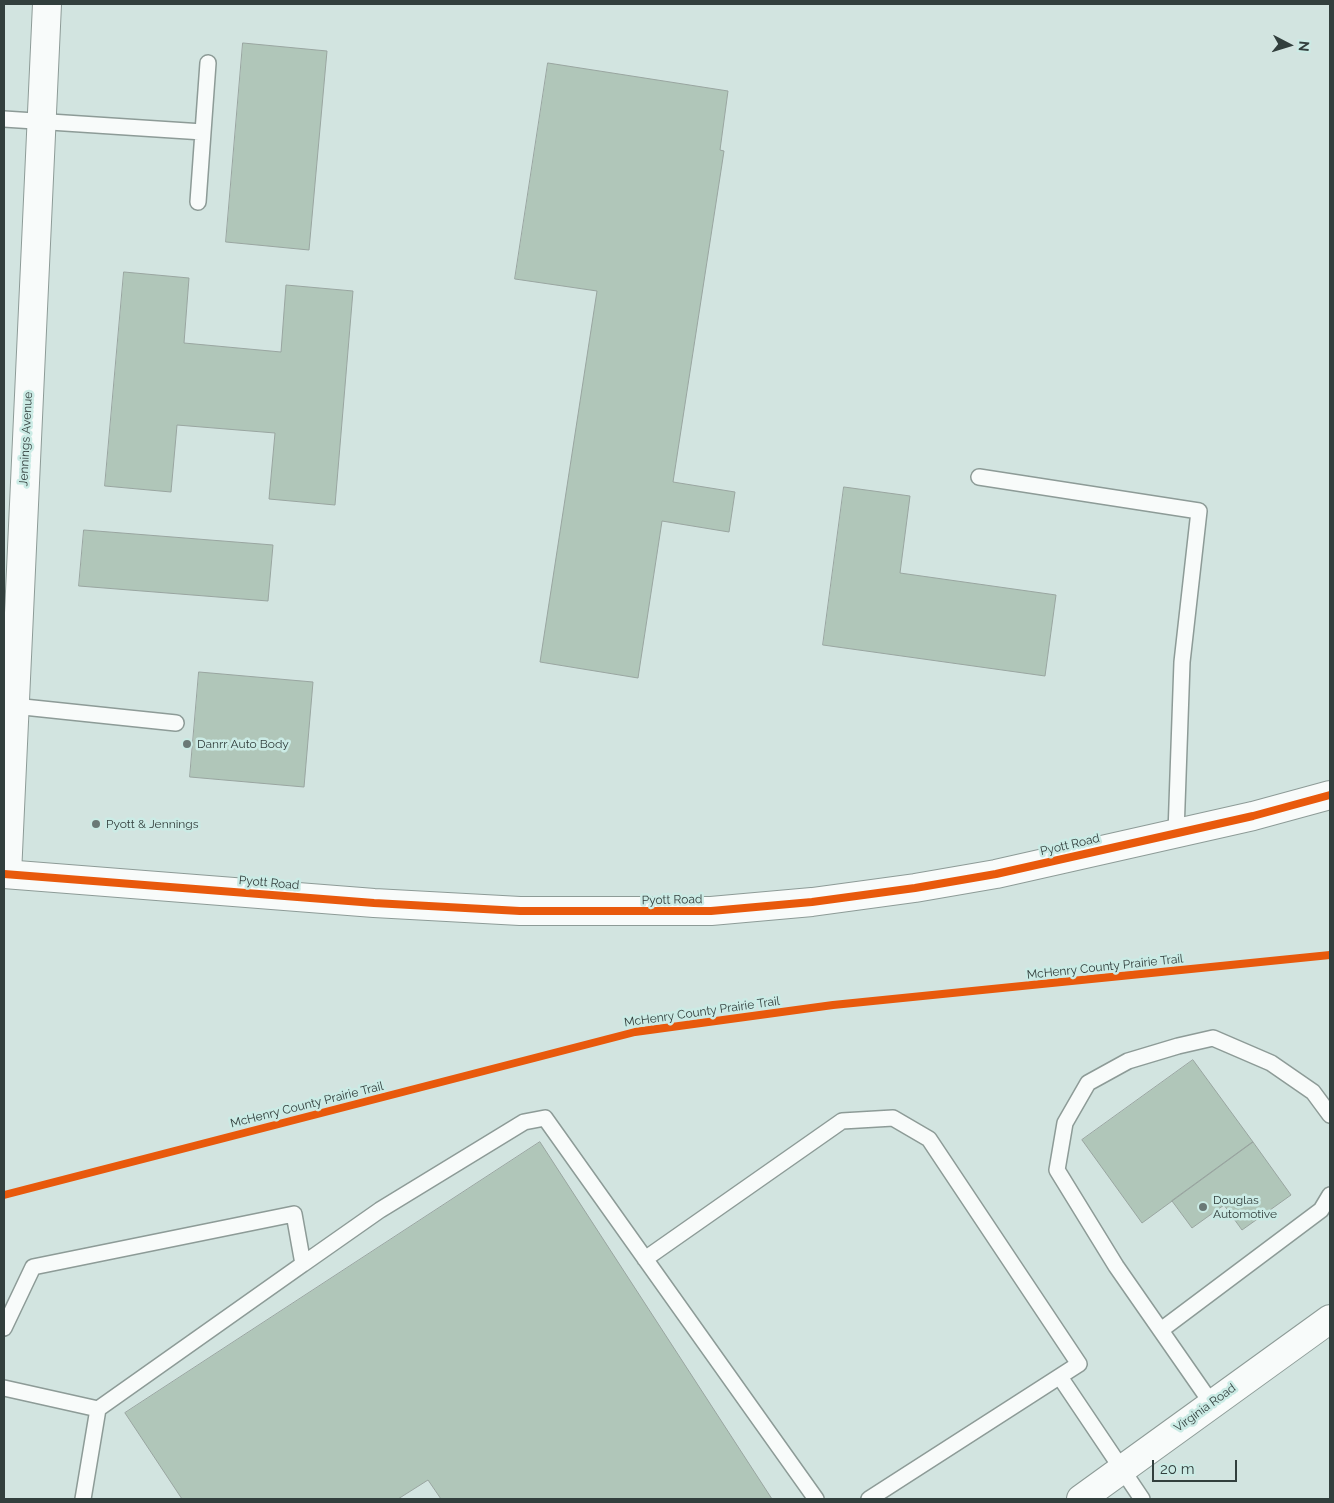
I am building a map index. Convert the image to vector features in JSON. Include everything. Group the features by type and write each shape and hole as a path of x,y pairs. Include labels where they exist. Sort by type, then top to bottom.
{"street":[{"name":"Jennings Avenue","path":"5,874 47,4"},
{"name":"Pyott Road","path":"5,874 374,903 520,911 712,911 812,902 915,888 996,874 1261,814 1330,795"},
{"name":"Virginia Road","path":"1081,1499 1330,1319"}],"lane":[{"path":"198,202 208,63"},
{"path":"4,119 203,132"},
{"path":"979,477 1199,511 1182,662 1176,833"},
{"path":"14,706 176,723"},
{"path":"1212,1404 1116,1266 1057,1170 1065,1123 1088,1083 1128,1061 1213,1038 1270,1063 1313,1092 1330,1115"},
{"path":"83,1499 98,1409 380,1210 524,1122 545,1118 816,1499"},
{"path":"645,1259 842,1121 893,1118 929,1139 1079,1364 869,1499"},
{"path":"1161,1330 1321,1210 1330,1195"},
{"path":"4,1328 32,1267 294,1214 303,1264"},
{"path":"1060,1377 1142,1499"},
{"path":"4,1388 98,1409"}],"building":[{"path":"243,43 327,51 309,250 226,242"},
{"path":"548,63 728,91 720,150 724,151 673,482 735,492 729,532 662,521 638,678 540,662 597,291 515,279"},
{"path":"124,272 189,278 184,343 281,352 286,285 353,291 335,505 269,499 275,433 177,425 171,492 105,486"},
{"path":"844,487 910,496 900,573 1056,595 1045,676 823,645"},
{"path":"84,530 273,545 268,601 79,586"},
{"path":"199,672 313,682 304,787 190,777"},
{"path":"1193,1060 1253,1142 1142,1223 1082,1140"},
{"path":"540,1142 772,1499 441,1499 428,1480 398,1499 182,1499 125,1413"},
{"path":"1253,1142 1291,1195 1242,1230 1224,1205 1192,1228 1172,1201"}],"cycle path":[{"path":"4,874 374,903 520,911 711,911 812,902 915,888 996,874 1253,816 1330,795"},
{"name":"McHenry County Prairie Trail","path":"4,1195 635,1032 833,1005 1330,955"}],"place":[{"name":"Danrr Auto Body","path":"187,744"},
{"name":"Pyott & Jennings","path":"96,824"},
{"name":"Douglas Automotive","path":"1203,1207"}]}
